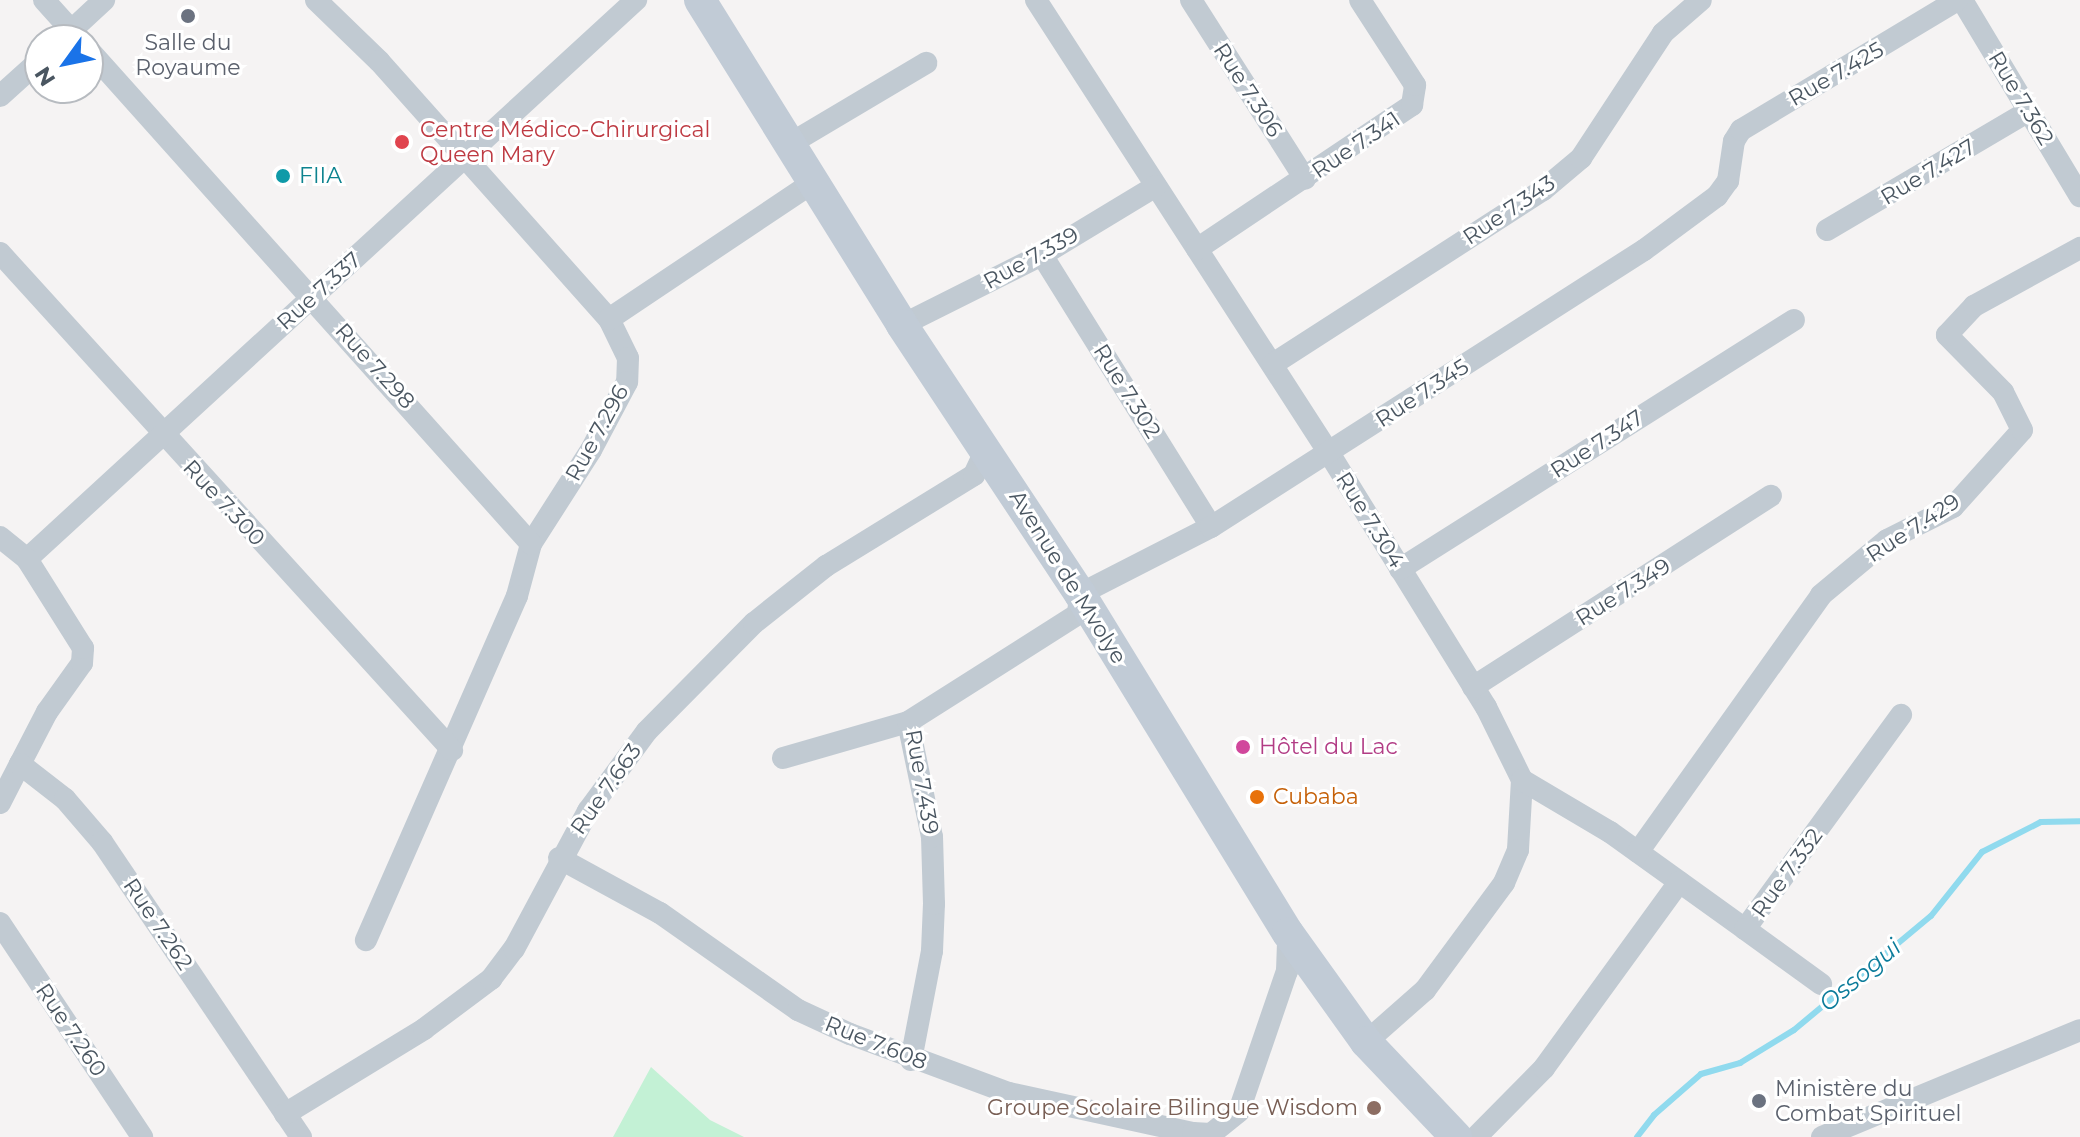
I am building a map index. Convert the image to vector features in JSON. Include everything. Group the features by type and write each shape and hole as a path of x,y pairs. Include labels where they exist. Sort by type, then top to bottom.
{"main road":[{"name":"Avenue de Mvolye","path":"700,0 902,325 1080,594 1288,933 1366,1042 1456,1137"}],"street":[{"path":"44,0 62,24"},
{"path":"83,24 104,0"},
{"name":"Rue 7.296","path":"316,0 379,61 463,159 609,319 628,358 627,382 591,450 531,544 517,596 366,940"},
{"name":"Rue 7.337","path":"27,559 636,0"},
{"name":"Rue 7.304","path":"1036,0 1329,453 1473,687 1522,780"},
{"name":"Rue 7.306","path":"1191,0 1305,179"},
{"name":"Rue 7.341","path":"1197,249 1412,105 1415,85 1360,0"},
{"name":"Rue 7.362","path":"1960,0 2080,196"},
{"name":"Rue 7.425","path":"1733,159 1741,130 1960,0"},
{"name":"Rue 7.343","path":"1273,364 1543,190 1581,158 1663,33 1698,2"},
{"path":"788,145 926,63"},
{"name":"Rue 7.298","path":"104,67 313,296 531,544"},
{"path":"0,96 24,74"},
{"name":"Rue 7.427","path":"1827,230 2029,111"},
{"name":"Rue 7.345","path":"1080,594 1211,527 1644,250 1717,196 1728,181 1733,159"},
{"path":"609,319 812,183"},
{"name":"Rue 7.339","path":"902,325 1042,255 1156,186"},
{"name":"Rue 7.429","path":"1638,852 1821,595 1887,540 1953,507 2022,430 2003,392 1947,335 1974,306 2080,248"},
{"name":"Rue 7.300","path":"0,253 161,435 452,750"},
{"name":"Rue 7.302","path":"1042,255 1211,527"},
{"name":"Rue 7.347","path":"1400,569 1794,320"},
{"name":"Rue 7.663","path":"285,1114 424,1029 491,979 514,949 559,858 618,764 754,623 826,566 974,475 986,449"},
{"name":"Rue 7.349","path":"1473,687 1771,496"},
{"path":"0,537 27,559 83,648 82,663 47,712 0,803"},
{"name":"Rue 7.439","path":"911,1060 932,951 934,904 932,837 908,722 1078,614 1080,594"},
{"name":"Rue 7.332","path":"1522,780 1638,852 1745,929 1901,715"},
{"path":"783,758 908,722"},
{"name":"Rue 7.262","path":"20,764 65,799 102,842 301,1137"},
{"path":"1366,1042 1425,990 1504,883 1518,850 1522,780"},
{"name":"Rue 7.608","path":"559,858 660,913 798,1010 911,1060 1085,1113 1193,1133 1211,1134 1228,1124 1239,1111 1287,971 1288,933"},
{"path":"1476,1137 1544,1068 1679,882"},
{"name":"Rue 7.260","path":"0,923 142,1137"},
{"path":"1745,929 1821,984"},
{"path":"1822,1137 1846,1132 2080,1030"}],"green space":[{"path":"651,1067 710,1120 744,1137 613,1137"}],"waterway":[{"name":"Ossogui","path":"1637,1137 1654,1115 1701,1074 1740,1063 1794,1030 1931,916 1982,852 2041,822 2080,821"}],"place":[{"name":"Salle du Royaume","path":"188,16"},
{"name":"Centre Médico-Chirurgical Queen Mary","path":"402,142"},
{"name":"FIIA","path":"283,176"},
{"name":"Hôtel du Lac","path":"1243,747"},
{"name":"Cubaba","path":"1257,797"},
{"name":"Ministère du Combat Spirituel","path":"1759,1101"},
{"name":"Groupe Scolaire Bilingue Wisdom","path":"1374,1108"}]}
